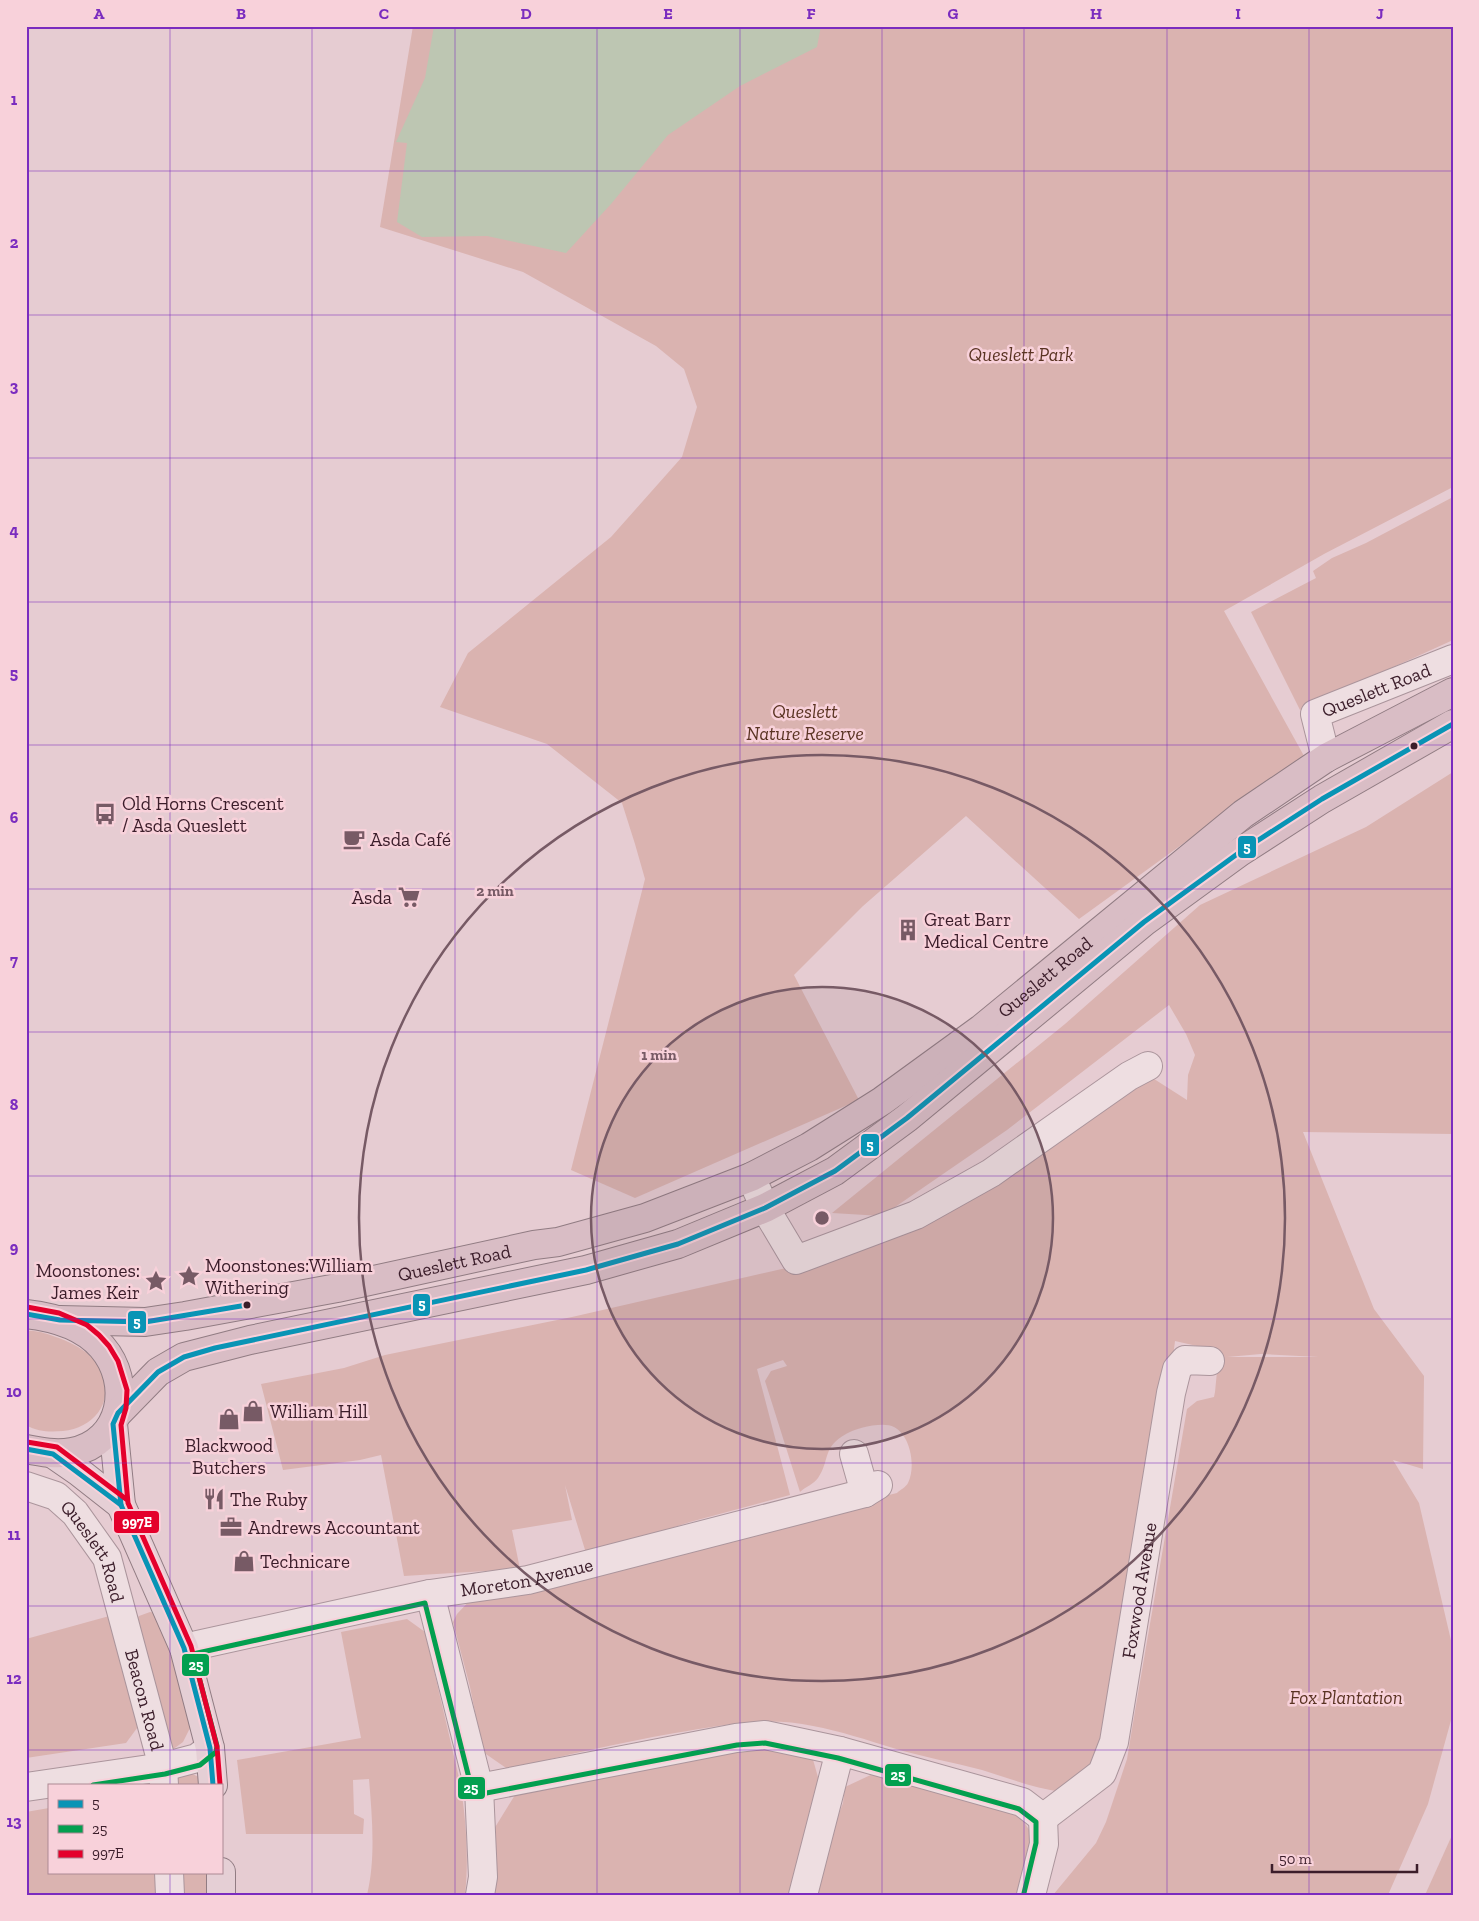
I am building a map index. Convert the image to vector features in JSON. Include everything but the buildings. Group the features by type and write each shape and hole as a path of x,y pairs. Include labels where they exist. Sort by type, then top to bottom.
{"highway":[{"name":"Queslett Road","path":"60,1320 145,1322 337,1288 546,1244 645,1218 751,1177 809,1147 882,1101 981,1028 1243,814 1326,758 1453,692"},
{"name":"Queslett Road","path":"26,1449 53,1454 72,1452 87,1447 100,1438 158,1372 184,1357 250,1340 586,1270 678,1244 765,1208 835,1171 907,1118 1144,922 1240,852 1322,799 1453,724"},
{"path":"546,1244 553,1277"},
{"path":"26,1314 60,1320 91,1337 102,1346 109,1357 119,1386 116,1418"}],"main road":[{"path":"116,1418 121,1505 184,1648 210,1748 213,1784"},
{"path":"53,1454 80,1472 121,1505"},
{"path":"220,1895 221,1874"}],"street":[{"name":"Queslett Road","path":"1326,758 1315,714 1453,659"},
{"path":"751,1177 765,1208 796,1260 916,1215 991,1173 1130,1067"},
{"name":"Foxwood Avenue","path":"1043,1818 1102,1773 1114,1742 1177,1369 1185,1360 1210,1361"},
{"name":"Moreton Avenue","path":"184,1648 430,1594 528,1580 872,1489 854,1454"},
{"name":"Queslett Road","path":"26,1486 56,1496 75,1513 107,1558 123,1615"},
{"path":"430,1594 479,1788 483,1878 480,1895"},
{"name":"Beacon Road","path":"123,1615 163,1776"},
{"path":"479,1788 736,1738 765,1735 840,1751 1022,1802 1043,1818 1044,1844 1031,1895"},
{"path":"63,1784 163,1776 197,1758 210,1748"},
{"path":"802,1895 840,1751"},
{"path":"26,1787 48,1785"},
{"path":"169,1874 170,1895"}],"green space":[{"name":"Queslett Park","path":"413,26 1453,26 1453,487 1324,554 1224,611 1304,756 1079,919 966,816 863,906 794,975 859,1100 635,1198 571,1170 645,879 622,803 547,744 440,707 468,653 611,537 682,457 697,407 684,369 656,346 523,272 380,227"},
{"path":"1453,497 1453,640 1300,710 1251,612 1316,578 1313,571 1332,558 1366,543"},
{"name":"Fox Plantation","path":"1453,772 1453,1134 1303,1132 1374,1309 1424,1376 1423,1469 1393,1460 1419,1503 1453,1649 1453,1713 1428,1804 1388,1895 1053,1895 1096,1843 1106,1822 1127,1759 1187,1409 1197,1401 1214,1397 1219,1351 1175,1341 1171,1373 1097,1762 1062,1792 904,1751 833,1730 796,1723 761,1722 709,1727 591,1750 509,1770 483,1752 470,1687 453,1622 457,1614 474,1596 897,1493 908,1483 912,1469 908,1444 904,1437 900,1431 889,1425 870,1426 850,1432 833,1444 818,1478 800,1492 765,1381 771,1371 787,1366 783,1360 757,1369 790,1495 586,1553 565,1485 572,1520 512,1530 520,1569 404,1576 381,1455 360,1460 283,1470 261,1384 344,1368 385,1355 572,1317 808,1263 1151,1077 1187,1100 1188,1075 1195,1055 1186,1034 1169,1005 1007,1130 882,1216 832,1213 1065,1024 1200,905 1366,827","holes":["1261,1354 1319,1357 1227,1357"]},
{"path":"26,1331 43,1333 68,1342 82,1350 95,1361 103,1375 105,1396 103,1405 91,1420 74,1429 63,1431 44,1431 26,1425"},
{"path":"150,1612 157,1613 178,1660 192,1724 183,1742 172,1750 136,1621 139,1616"},
{"path":"113,1615 143,1720 126,1743 26,1758 26,1639"},
{"path":"407,1619 425,1632 460,1782 466,1839 465,1895 367,1895 372,1866 372,1822 369,1779 353,1780 354,1814 364,1819 363,1834 246,1834 237,1760 361,1738 341,1632"},
{"path":"789,1749 812,1756 821,1788 790,1895 493,1895 496,1878 494,1829 515,1795 594,1780 615,1773 723,1751"},
{"path":"182,1772 193,1774 199,1777 204,1784 173,1784 175,1777"},
{"path":"877,1772 1016,1809 1036,1841 1022,1895 816,1895 829,1840 843,1803 845,1787"},
{"path":"48,1808 48,1874 161,1874 161,1895 26,1895 26,1812"},
{"path":"1453,1833 1453,1895 1425,1895"},
{"path":"178,1874 213,1874 212,1895 178,1895"}],"shaded area":[{"path":"434,26 821,26 817,47 740,86 668,135 611,204 566,253 487,236 422,237 397,222 407,143 396,142 425,78"}],"transit line":[{"name":"5","path":"213,1784 210,1748 184,1648 121,1505 113,1424 118,1413 158,1372 184,1357 215,1348 586,1270 678,1244 765,1208 835,1171 907,1118 1144,922 1240,852 1322,799 1453,724"},
{"name":"5","path":"26,1314 60,1320 145,1322 247,1305"},
{"name":"997E","path":"27,1307 59,1313 87,1325 109,1346 118,1361 127,1390 126,1408 121,1425 128,1503 191,1646 217,1747 220,1784"},
{"name":"997E","path":"27,1442 57,1447 126,1499"},
{"name":"5","path":"26,1449 53,1454 121,1505"},
{"name":"25","path":"100,1784 165,1774 200,1765 216,1752 217,1746 193,1654 425,1603 472,1790 476,1795 737,1745 765,1743 838,1758 1019,1809 1036,1822 1036,1843 1024,1893"}],"place":[{"name":"Old Horns Crescent / Asda Queslett","path":"105,814"},
{"name":"Asda Café","path":"354,839"},
{"name":"Asda","path":"409,897"},
{"name":"Great Barr Medical Centre","path":"908,930"},
{"name":"Moonstones:William Withering","path":"189,1276"},
{"name":"Moonstones: James Keir","path":"156,1281"},
{"name":"William Hill","path":"253,1411"},
{"name":"Blackwood Butchers","path":"229,1419"},
{"name":"The Ruby","path":"214,1499"},
{"name":"Andrews Accountant","path":"231,1527"},
{"name":"Technicare","path":"244,1561"}],"park label":[{"name":"Queslett Nature Reserve","path":"805,722"}]}
